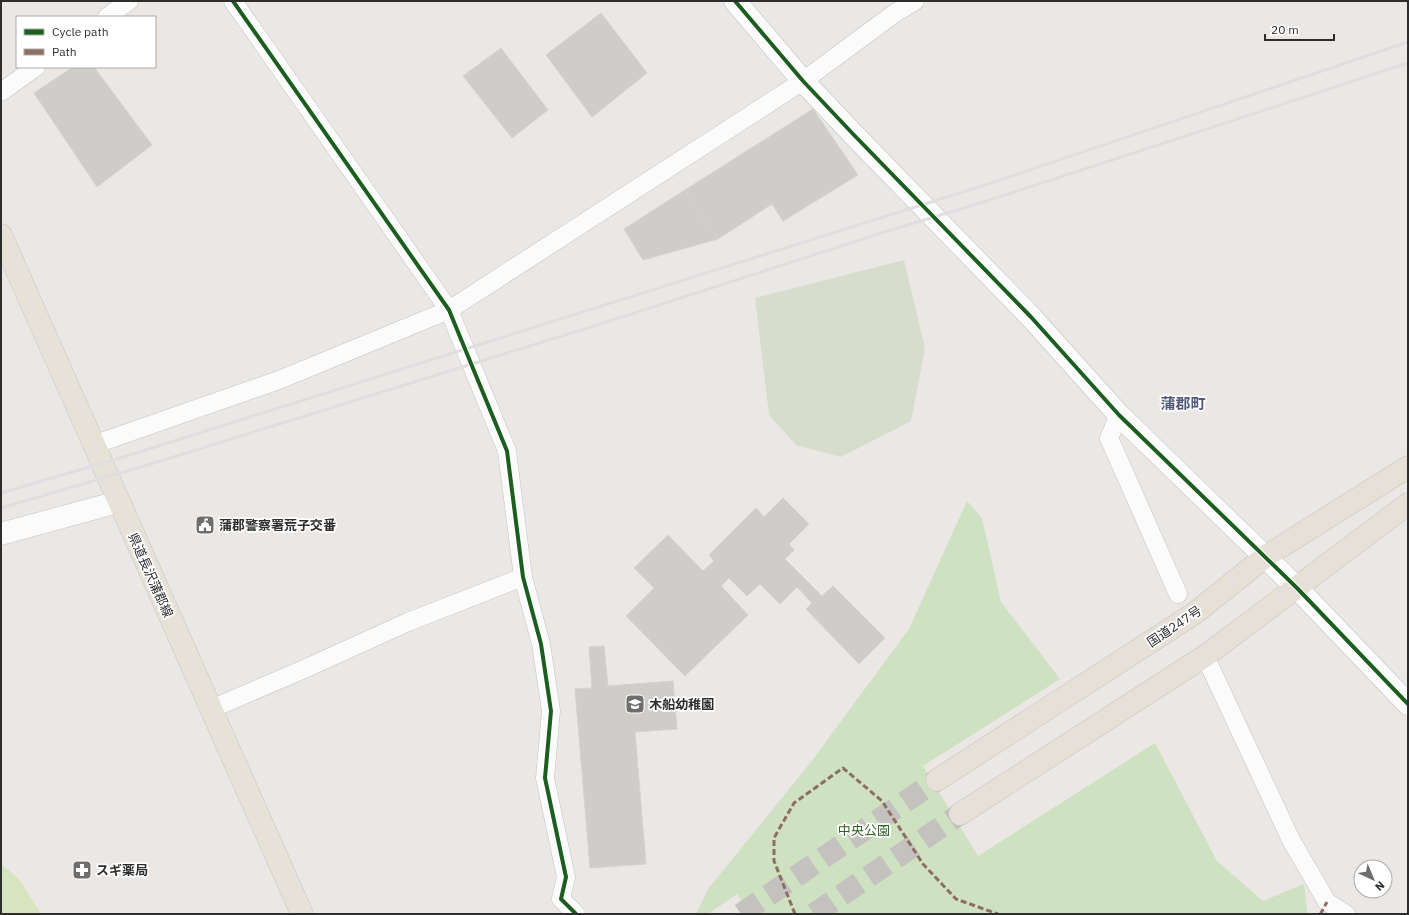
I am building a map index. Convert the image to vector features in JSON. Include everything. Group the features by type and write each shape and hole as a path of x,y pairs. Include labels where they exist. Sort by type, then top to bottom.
{"highway":[{"name":"国道247号","path":"937,780 1195,613 1266,556 1408,467"},
{"path":"960,814 1205,656 1408,504"}],"main road":[{"name":"県道長沢蒲郡線","path":"1,235 118,502 302,914"}],"street":[{"path":"108,16 129,1"},
{"path":"233,1 448,310 507,451 524,577 540,644 552,711 545,778 566,877 561,899 576,914"},
{"path":"735,1 803,81 1031,317 1119,415 1266,556 1408,704"},
{"path":"93,445 279,380 448,310 803,81 895,13 915,1"},
{"path":"1,92 35,68"},
{"path":"1119,415 1109,438 1178,594"},
{"path":"1,534 118,502"},
{"path":"211,709 408,622 524,577"},
{"path":"1205,656 1291,840 1328,902 1346,914"}],"green space":[{"path":"904,260 925,348 911,421 841,457 796,445 769,415 755,298"},
{"name":"中央公園","path":"967,501 982,518 1001,602 1060,679 923,766 978,856 1155,743 1217,861 1263,901 1304,884 1307,911 1309,914 750,914 737,894 708,914 696,914 708,889 811,762 909,629"},
{"path":"1,864 19,879 41,914 1,914"}],"building":[{"path":"601,13 647,73 592,117 546,55"},
{"path":"501,48 548,110 512,138 463,76"},
{"path":"72,68 95,68 152,145 97,187 34,93"},
{"path":"813,109 858,175 783,221 772,204 718,239 685,190"},
{"path":"685,190 718,239 643,260 624,229"},
{"path":"783,498 809,524 789,544 794,550 785,559 822,596 833,586 885,638 859,664 806,609 812,603 797,587 780,604 760,584 747,596 729,578 721,586 748,615 685,676 626,616 654,588 634,568 668,535 703,571 714,561 709,555 756,508 764,517"},
{"path":"604,646 608,686 673,681 677,729 635,732 646,864 590,868 575,689 592,688 589,647"}],"tunnel":[{"path":"741,914 937,780"},
{"path":"814,914 960,814"}],"railway":[{"path":"1,493 120,458 988,184 1408,42"},
{"path":"1,508 151,464 610,321 875,235 993,199 1408,63"}],"marked path":[{"path":"795,914 774,861 774,838 794,803 843,768 882,801 923,864 956,899 998,914"},
{"path":"1322,914 1321,913 1327,902"}],"cycle path":[{"path":"233,1 449,310 507,451 523,577 541,644 551,711 545,778 566,877 561,899 576,914"},
{"path":"735,1 803,81 1031,317 1119,415 1297,588 1408,704"}],"place":[{"name":"蒲郡警察署荒子交番","path":"205,525"},
{"name":"木船幼稚園","path":"635,704"},
{"name":"スギ薬局","path":"82,870"}],"district":[{"name":"蒲郡町","path":"1183,404"}]}
